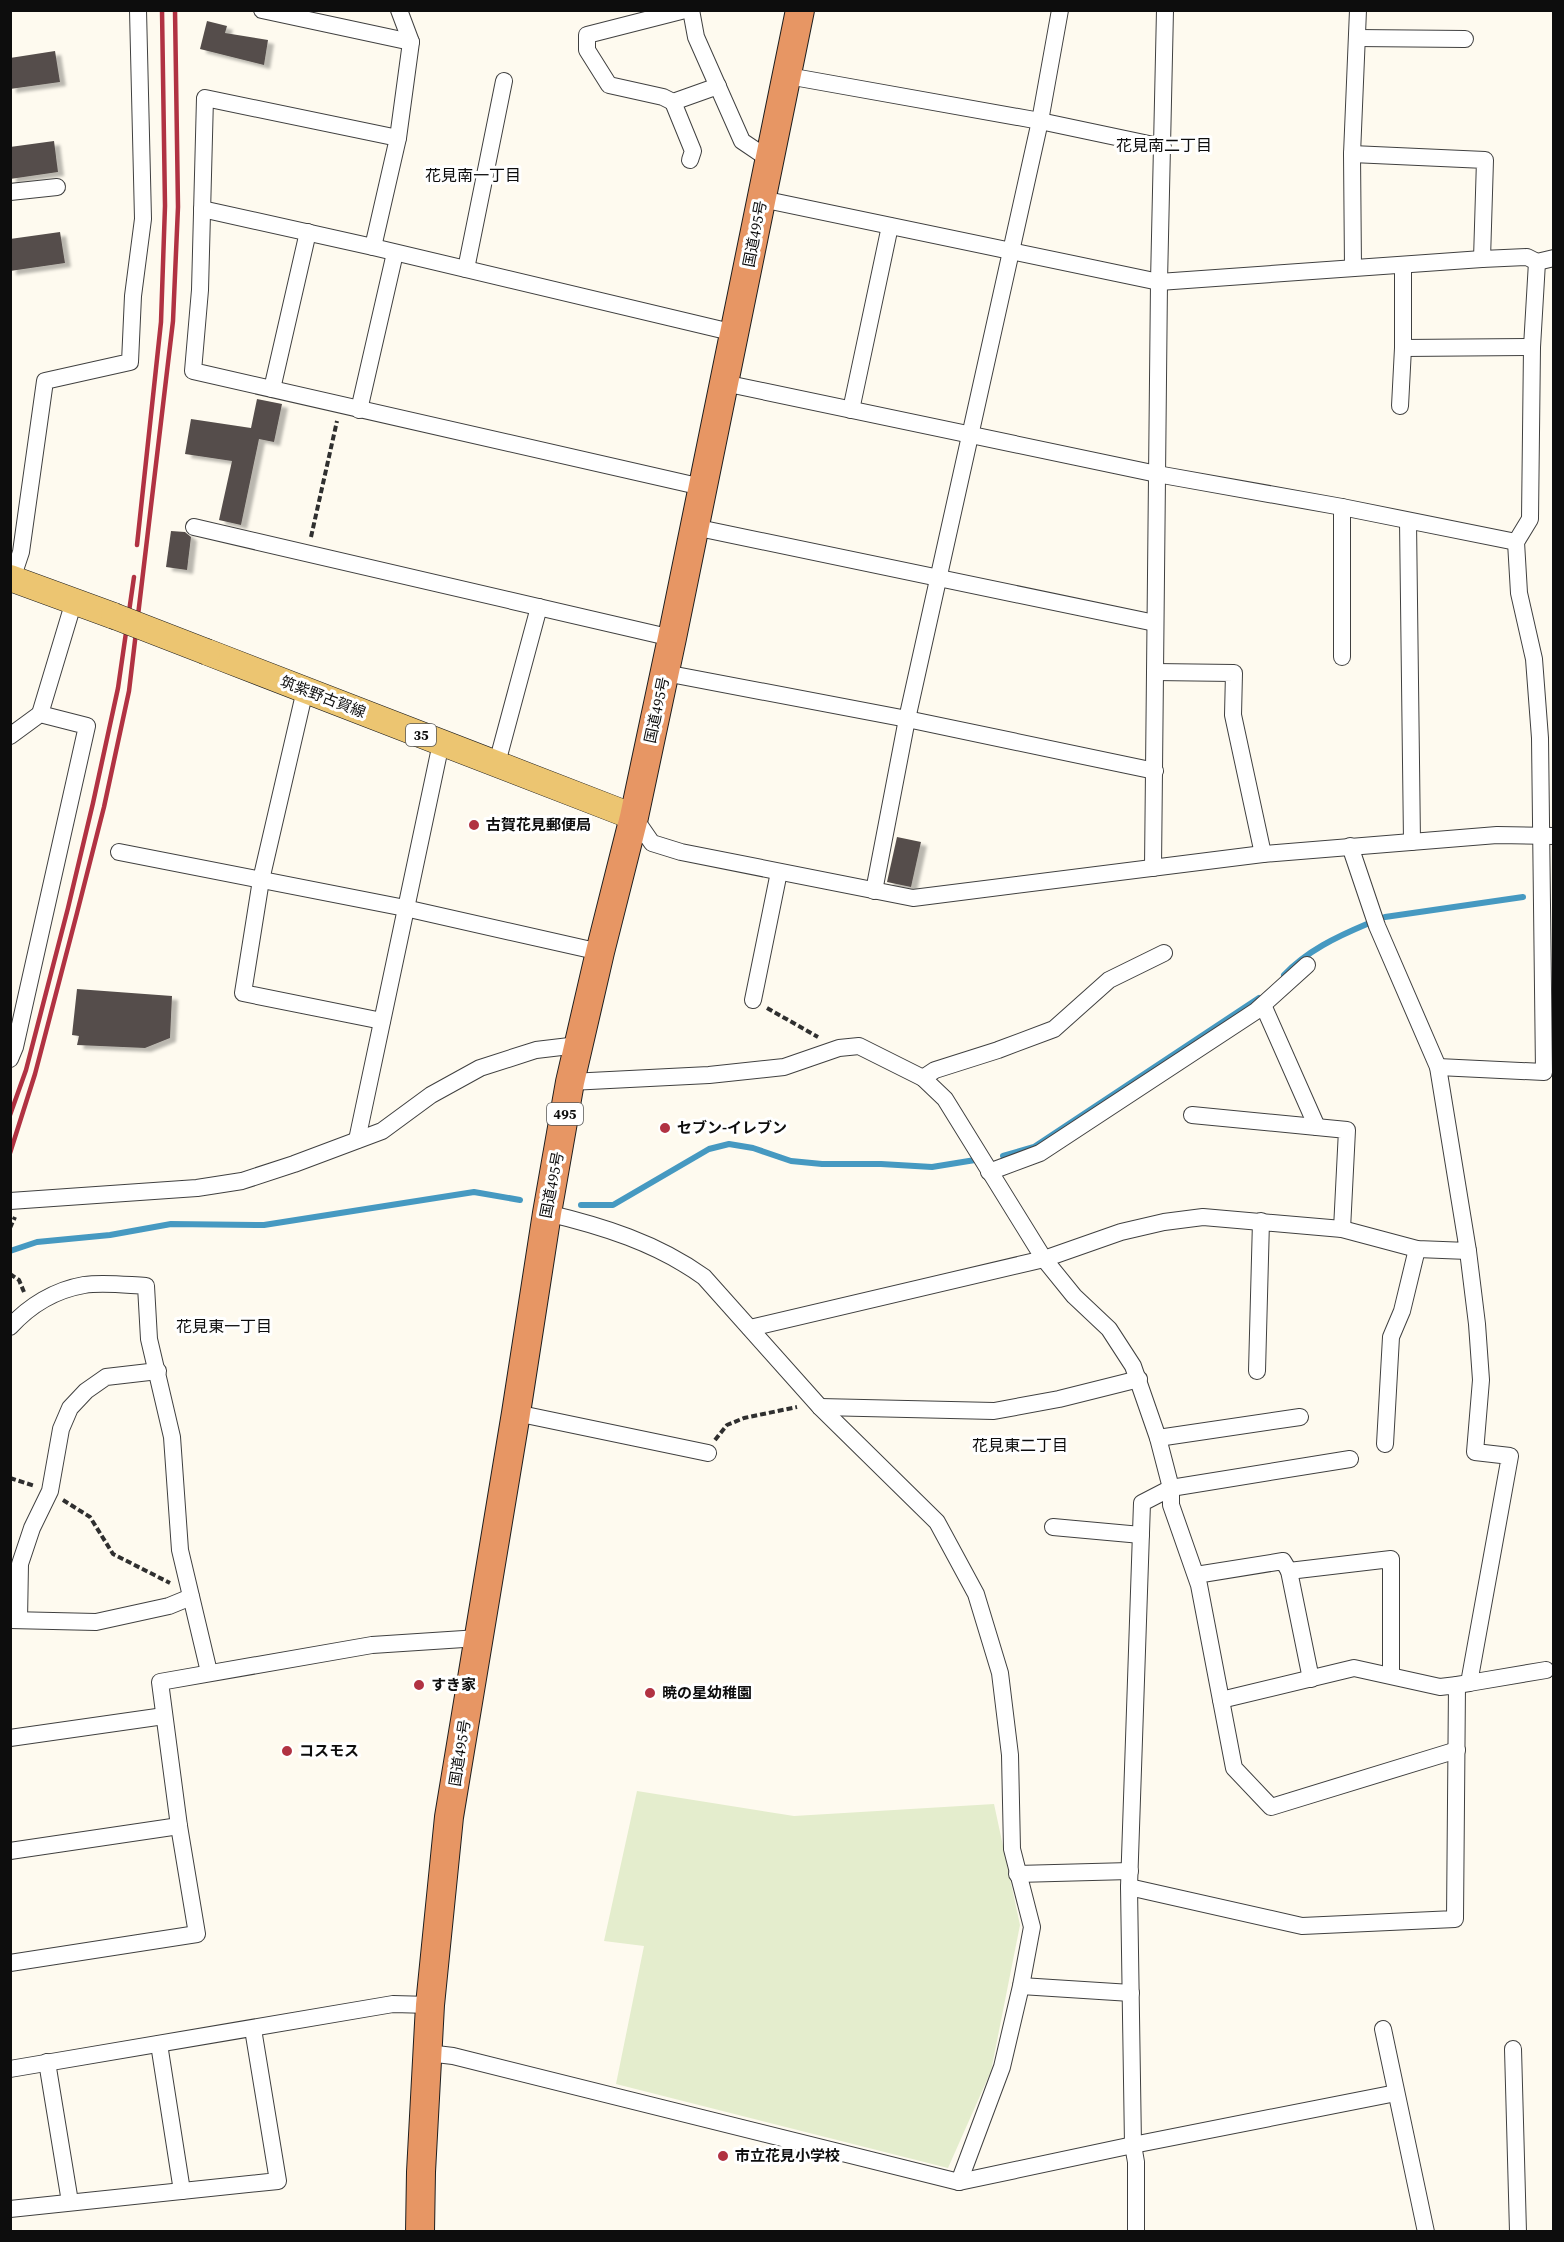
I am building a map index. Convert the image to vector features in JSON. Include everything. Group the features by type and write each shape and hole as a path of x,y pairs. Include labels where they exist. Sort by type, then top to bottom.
{"highway":[{"name":"国道495号","path":"420,2232 430,2005 449,1817 547,1213 570,1082 634,817 665,673 800,10"}],"main road":[{"name":"筑紫野古賀線","path":"11,579 114,616 634,817"}],"street":[{"path":"11,579 21,552 45,381 129,362 133,296 143,219 138,10"},
{"path":"262,10 411,42"},
{"path":"373,247 398,138 411,42 399,10"},
{"path":"685,10 587,35 587,50 609,85 663,97 673,102 693,151 690,160"},
{"path":"691,10 696,37 742,141 770,159"},
{"path":"874,891 907,719 1009,251 1040,121 1060,10"},
{"path":"1153,868 1159,282 1166,10"},
{"path":"1353,268 1352,154 1358,10"},
{"path":"1357,38 1465,39"},
{"path":"788,76 1040,121 1163,147"},
{"path":"466,269 504,81"},
{"path":"673,102 718,86"},
{"path":"398,138 205,98 201,290 193,371 702,488"},
{"path":"1352,154 1485,160 1482,260"},
{"path":"10,192 57,187"},
{"path":"762,199 1159,282 1527,257 1545,260 1532,347 1530,519 1516,542 1519,593 1534,659 1547,836 1544,1072 1438,1067"},
{"path":"202,209 735,333"},
{"path":"851,410 890,226"},
{"path":"272,389 308,232"},
{"path":"359,410 395,253"},
{"path":"1400,406 1403,348 1402,266"},
{"path":"1403,348 1532,347"},
{"path":"724,383 1157,474 1342,507 1516,542"},
{"path":"1342,507 1342,657"},
{"path":"1408,521 1412,842"},
{"path":"194,527 672,638"},
{"path":"694,527 1155,623"},
{"path":"10,736 40,714 74,601"},
{"path":"497,763 539,607"},
{"path":"1155,672 1234,673 1233,715 1263,854"},
{"path":"665,673 907,719 1155,771"},
{"path":"305,690 261,880 243,993 382,1021"},
{"path":"10,1059 15,1047 87,726 40,714"},
{"path":"357,1140 441,743"},
{"path":"634,817 652,843 681,852 913,898 1263,854 1497,835 1547,836"},
{"path":"1017,1874 1129,1879 1302,1926 1455,1919 1457,1750 1463,1684 1510,1456 1475,1452 1481,1380 1468,1251 1438,1067 1377,926 1350,846"},
{"path":"119,852 405,908 600,952"},
{"path":"753,1000 779,872"},
{"path":"923,1078 934,1070 1054,1029 1109,980 1164,953"},
{"path":"989,1172 1040,1153 1263,1005 1307,965"},
{"path":"1263,1005 1317,1127"},
{"path":"10,1201 197,1188 242,1181 382,1131 431,1095 480,1068 536,1050 578,1045"},
{"path":"570,1082 709,1075 784,1067 839,1048 859,1046 923,1078 945,1099 1044,1259 1074,1296 1109,1329 1139,1379 1171,1488 1171,1504 1196,1575 1234,1768 1271,1807 1457,1750"},
{"path":"1192,1115 1347,1130 1342,1229"},
{"path":"547,1213 592,1224 660,1250 704,1277 819,1407 937,1522 976,1594 1000,1674 1010,1755 1012,1849 1032,1927 1002,2067 959,2182"},
{"path":"750,1328 1044,1259 1121,1233 1164,1222 1203,1216 1342,1229 1417,1250 1468,1251"},
{"path":"1257,1371 1261,1221"},
{"path":"1385,1444 1391,1337 1402,1311 1417,1250"},
{"path":"10,1327 31,1306 61,1292 84,1285 146,1286 149,1339 172,1437 180,1550 209,1672"},
{"path":"158,1371 106,1377 86,1391 70,1408 61,1429 50,1491 20,1564 15,1620 96,1622 169,1606 191,1597"},
{"path":"819,1407 994,1411 1059,1399 1139,1379"},
{"path":"516,1413 708,1453"},
{"path":"1158,1438 1300,1417"},
{"path":"1136,2232 1136,2162 1132,2145 1129,1879 1142,1503 1171,1488 1350,1459"},
{"path":"1053,1527 1141,1535"},
{"path":"1289,1571 1391,1559 1391,1676"},
{"path":"1196,1575 1283,1561 1289,1571 1311,1679"},
{"path":"10,1963 197,1934 179,1826 160,1682 372,1645 479,1638"},
{"path":"1221,1700 1354,1668 1440,1687 1546,1670"},
{"path":"10,1738 164,1716"},
{"path":"10,1851 179,1826"},
{"path":"1021,1986 1131,1992"},
{"path":"10,2068 393,2004 430,2005"},
{"path":"10,2209 278,2181 253,2029"},
{"path":"1383,2029 1426,2232"},
{"path":"159,2044 182,2191"},
{"path":"1513,2049 1518,2232"},
{"path":"428,2053 453,2056 959,2182 1396,2093"},
{"path":"47,2062 70,2202"}],"path":[{"path":"307,555 340,406"},
{"path":"753,1000 839,1048"},
{"path":"10,1274 19,1280 31,1306"},
{"path":"708,1453 727,1425 744,1418 792,1407 819,1407"},
{"path":"10,1478 50,1491 90,1517 113,1554 162,1578 191,1597"}],"green space":[{"path":"637,1791 794,1816 994,1804 1020,1925 991,2071 948,2168 616,2084 644,1946 604,1941"}],"building":[{"path":"207,21 227,26 225,33 268,40 264,65 200,49"},
{"path":"55,51 60,82 10,89 10,58"},
{"path":"54,141 58,172 10,179 10,147"},
{"path":"60,232 65,263 10,271 10,239"},
{"path":"257,399 282,404 274,442 259,439 241,525 219,520 232,461 185,454 191,419 251,428"},
{"path":"171,531 185,532 191,537 187,570 166,567"},
{"path":"897,837 921,842 911,887 887,882"},
{"path":"77,989 172,996 170,1038 145,1048 77,1045 79,1036 72,1035"}],"waterway":[{"path":"1385,917 1523,897"},
{"path":"1284,975 1322,945 1367,924"},
{"path":"1003,1156 1034,1147 1259,998"},
{"path":"581,1205 613,1205 709,1149 729,1144 753,1148 791,1161 822,1164 932,1167 975,1160"},
{"path":"10,1251 37,1242 110,1235 171,1224 264,1225 474,1192 520,1200"}],"railway":[{"path":"137,545 161,322 165,206 162,10"},
{"path":"10,1153 35,1074 77,913 104,807 129,691 173,321 178,207 175,10"},
{"path":"10,1115 26,1070 93,803 118,688 134,577"}],"place":[{"name":"古賀花見郵便局","path":"474,825"},
{"name":"セブン-イレブン","path":"665,1128"},
{"name":"すき家","path":"419,1685"},
{"name":"暁の星幼稚園","path":"650,1693"},
{"name":"コスモス","path":"287,1751"},
{"name":"市立花見小学校","path":"723,2156"}],"district":[{"name":"花見南二丁目","path":"1164,145"},
{"name":"花見南一丁目","path":"473,175"},
{"name":"花見東一丁目","path":"224,1326"},
{"name":"花見東二丁目","path":"1020,1445"}]}
